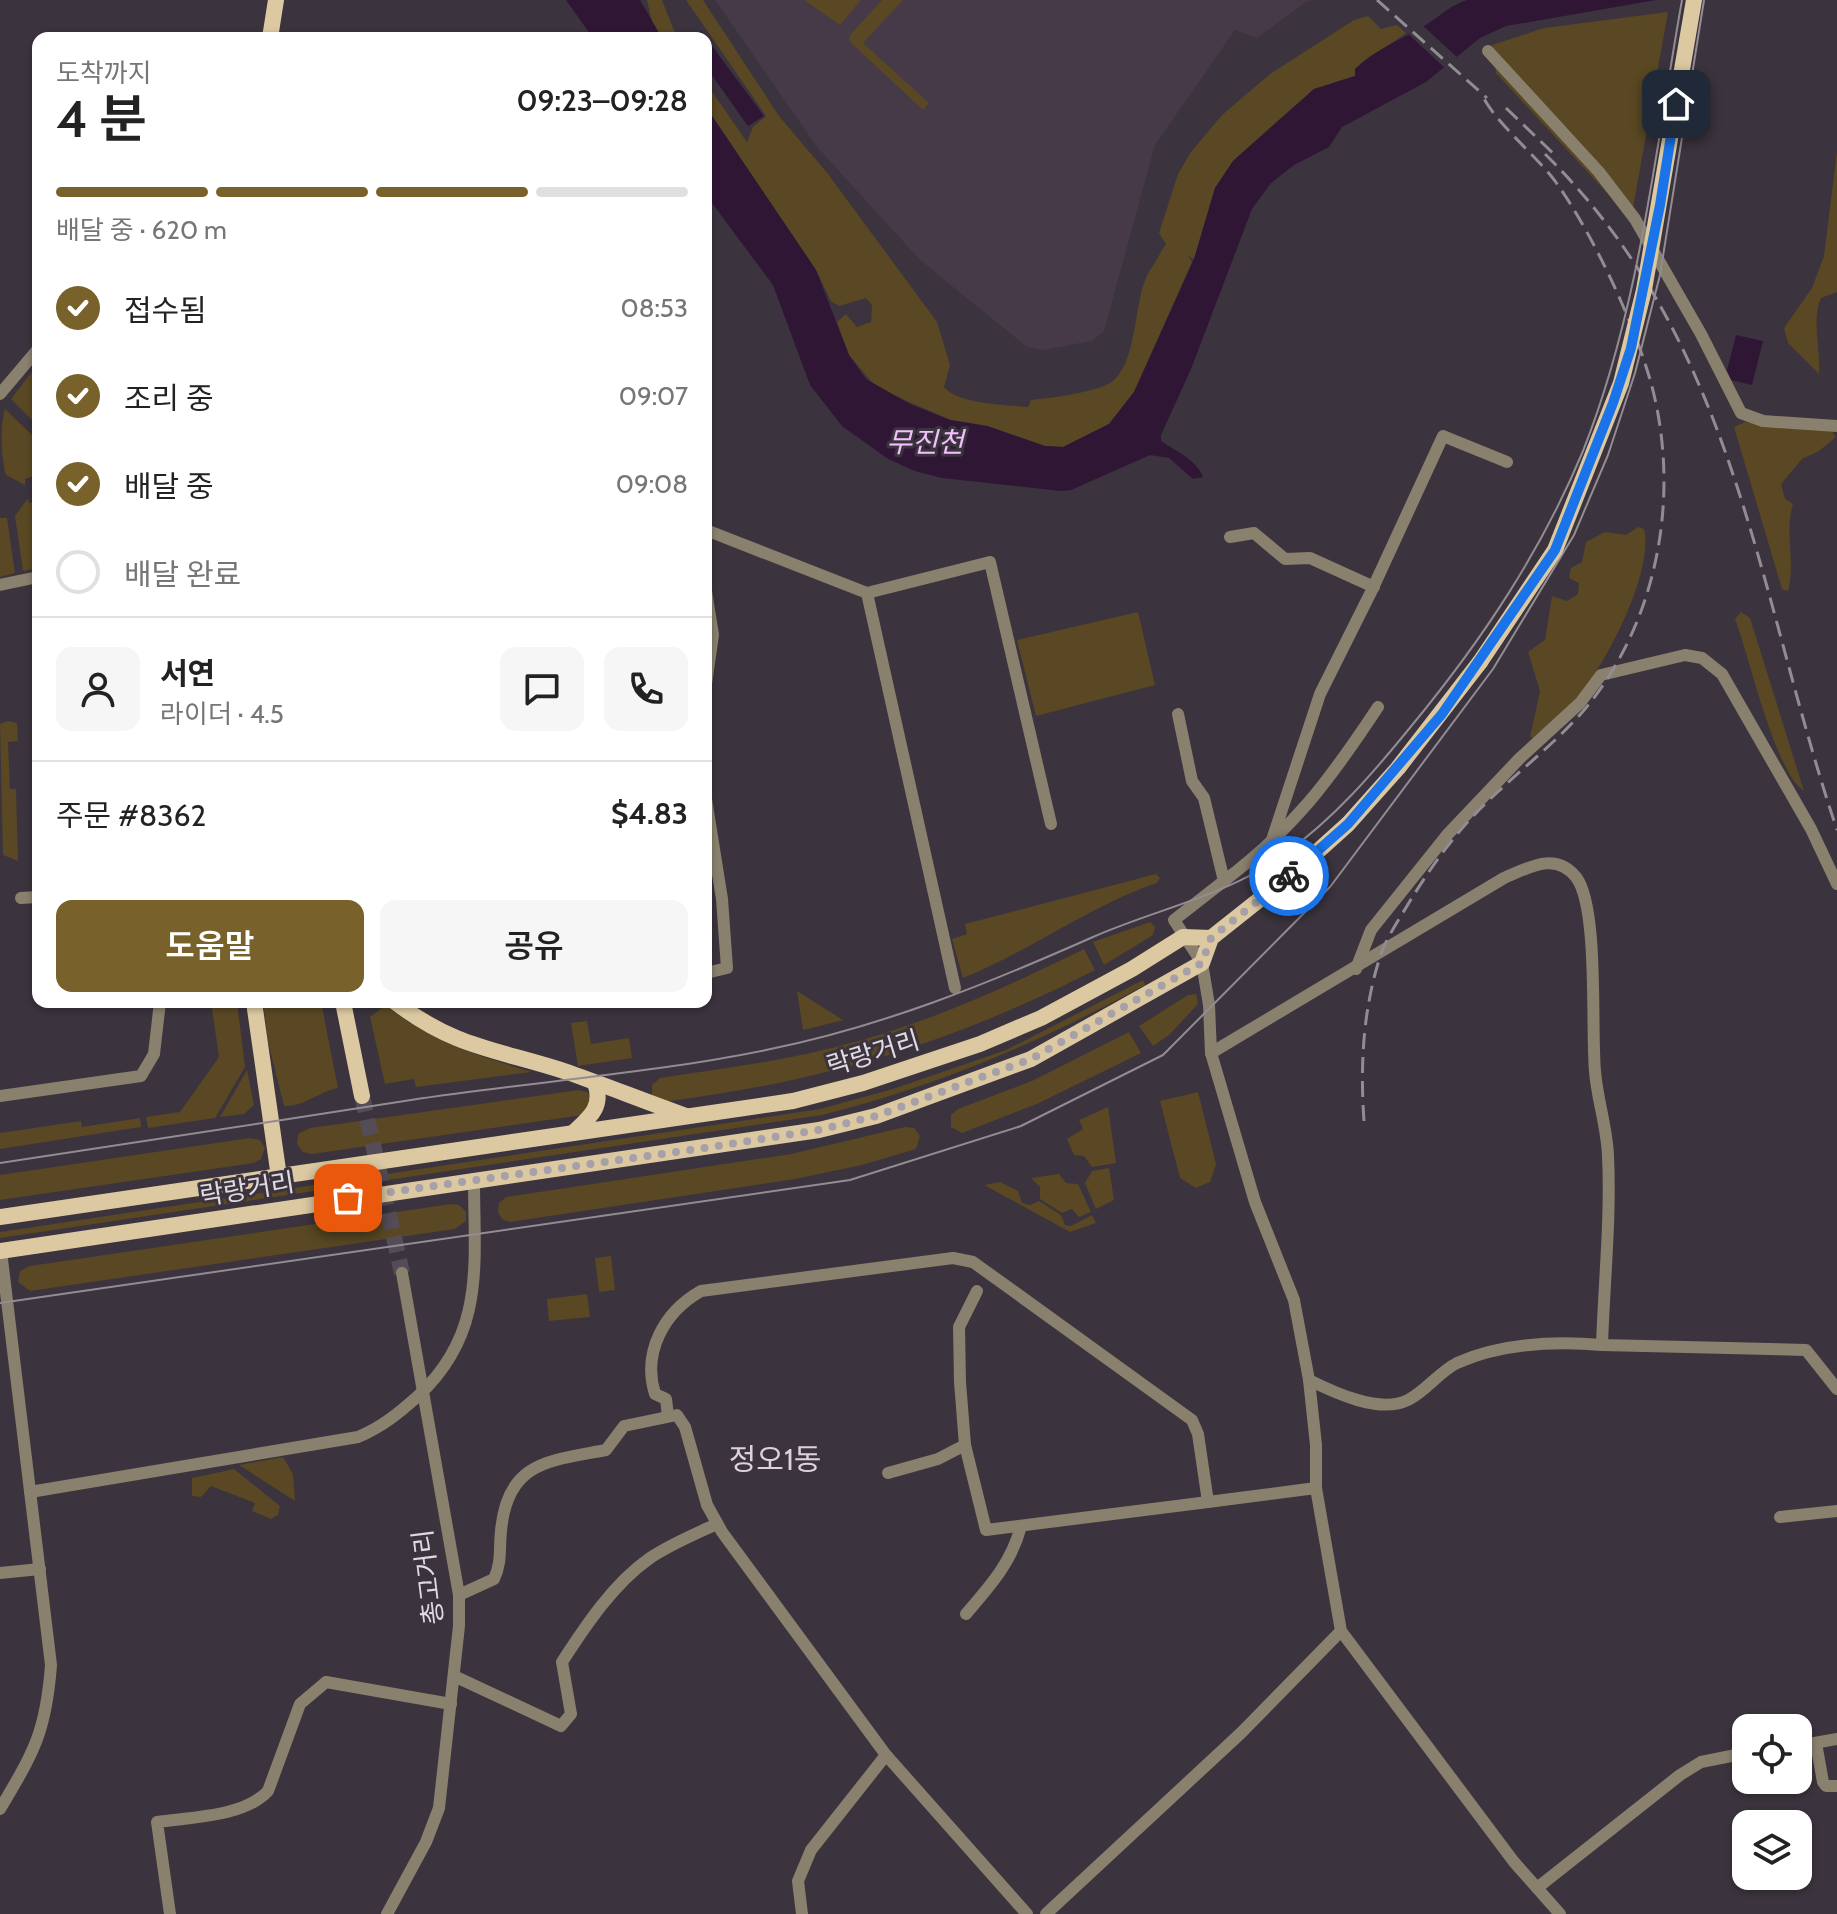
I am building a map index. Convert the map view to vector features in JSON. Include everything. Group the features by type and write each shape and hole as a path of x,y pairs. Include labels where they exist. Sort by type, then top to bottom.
{"main road":[{"path":"271,32 276,0"},
{"path":"1202,963 1211,938 1298,869 1348,824 1424,735 1480,662 1555,550 1621,383 1644,290 1694,0"},
{"path":"1183,937 1211,938"},
{"name":"락랑거리","path":"0,1217 793,1101 863,1083 980,1044 1041,1018 1183,937"},
{"name":"락랑거리","path":"0,1251 819,1130 876,1116 1031,1059 1202,963"},
{"path":"255,1008 279,1177"},
{"path":"344,1008 362,1096"},
{"path":"403,1008 425,1025 467,1045 595,1083 691,1118"},
{"path":"573,1133 592,1116 598,1104 595,1083"}],"street":[{"path":"1488,51 1599,172 1635,219 1701,334 1741,413 1763,421 1837,426"},
{"path":"0,394 32,356"},
{"path":"1270,846 1320,694 1374,587 1443,436 1507,462"},
{"path":"712,532 867,593 990,562 1051,824"},
{"path":"1230,537 1254,533 1285,559 1310,558 1374,587"},
{"path":"0,585 32,578"},
{"path":"867,593 955,988"},
{"path":"1356,969 1371,930 1447,835 1519,759 1580,703 1601,675 1685,655 1702,658 1722,674 1811,829 1837,884"},
{"path":"1378,707 1303,812 1270,846 1174,920 1202,963 1209,1005 1211,1053 1255,1202 1294,1300 1309,1380 1316,1445 1316,1488 1341,1631 1560,1914"},
{"path":"1178,714 1192,781 1204,798 1224,881"},
{"path":"712,836 722,899 727,968 712,972"},
{"path":"1211,1053 1504,878 1543,861 1575,875 1585,895 1595,1073 1608,1154 1602,1345"},
{"path":"21,898 32,897"},
{"path":"0,1096 141,1076 154,1054 159,1008"},
{"path":"30,1492 358,1437 397,1415 447,1367 466,1329 470,1303 474,1179"},
{"path":"0,1251 51,1665 45,1724 31,1758 0,1809"},
{"path":"668,1416 666,1399 655,1394 653,1387 652,1350 663,1325 682,1302 701,1291 953,1258 973,1262 1192,1420 1198,1434 1208,1502"},
{"name":"총고거리","path":"387,1914 426,1842 439,1808 454,1676 459,1595 402,1273"},
{"path":"977,1291 959,1327 965,1445 986,1530 1316,1488"},
{"path":"1309,1380 1332,1391 1390,1404 1408,1400 1459,1362 1541,1343 1806,1350 1837,1389"},
{"path":"459,1595 494,1579 502,1562 506,1497 524,1473 550,1461 606,1450 624,1426 677,1415 685,1427 707,1505 717,1524 886,1755 1027,1914"},
{"path":"888,1473 938,1459 965,1445"},
{"path":"1780,1517 1837,1511"},
{"path":"454,1676 561,1726 571,1714 562,1662 574,1643 627,1576 652,1556 717,1524"},
{"path":"966,1614 1010,1559 1021,1526"},
{"path":"0,1573 40,1569"},
{"path":"1046,1914 1241,1733 1341,1631"},
{"path":"170,1914 157,1822 232,1810 260,1800 268,1791 300,1704 326,1682 451,1704"},
{"path":"1812,1744 1837,1739"},
{"path":"1816,1743 1823,1782 1826,1786 1837,1786"},
{"path":"802,1914 798,1881 811,1850 886,1755"},
{"path":"1537,1888 1680,1775 1701,1762 1732,1756"}],"shaded area":[{"path":"647,0 662,0 675,32 658,32 652,22"},
{"path":"686,0 703,0 779,116 828,174 937,322 950,365 944,387 950,393 971,400 1028,407 1031,400 1098,388 1114,380 1122,370 1132,342 1145,281 1166,244 1159,233 1178,174 1191,152 1222,115 1270,74 1354,20 1368,16 1381,29 1397,25 1406,33 1355,69 1355,76 1314,89 1233,161 1215,188 1194,259 1188,256 1192,262 1134,392 1109,424 1063,447 1045,446 988,426 951,420 877,388 849,355 837,322 846,314 857,327 871,322 872,305 866,298 839,306 831,301 816,270 712,116 712,92 747,142 753,127 766,116 712,38 712,32 708,32"},
{"path":"715,0 1315,0 1307,1 1257,38 1235,30 1155,145 1104,331 1092,341 1043,350 1027,347 920,260 817,147"},
{"path":"804,0 861,0 840,25"},
{"path":"882,0 903,0 863,43 929,103 923,110 849,41 850,35"},
{"path":"1668,12 1631,219 1496,73 1492,45 1544,28"},
{"path":"1837,151 1837,292 1821,298 1818,307 1819,374 1788,343 1784,328 1812,288 1824,256"},
{"path":"32,372 32,420 11,399"},
{"path":"5,409 32,435 32,477 25,479 25,485 6,475 2,424"},
{"path":"1745,422 1832,431 1836,437 1819,451 1802,459 1781,484 1785,499 1793,504 1788,591 1782,589 1734,427"},
{"path":"28,498 29,503 32,502 32,569 23,571 15,516"},
{"path":"0,518 7,518 15,573 0,577"},
{"path":"1638,527 1644,529 1642,568 1615,639 1580,695 1534,738 1530,737 1540,691 1528,652 1545,640 1552,596 1567,601 1578,594 1579,583 1569,578 1571,568 1582,562 1586,542 1605,532 1626,535"},
{"path":"1138,612 1155,685 1036,716 1017,640"},
{"path":"1741,612 1750,618 1804,791 1793,780 1773,738 1735,619"},
{"path":"8,721 17,723 18,741 8,742 10,789 16,789 18,861 3,855 0,724"},
{"path":"1156,874 1160,878 1157,883 1107,904 963,978 952,939 967,934 965,924"},
{"path":"1150,922 1155,927 1153,935 1104,965 1093,942"},
{"path":"1084,949 1095,970 989,1019 937,1039 833,1071 778,1083 663,1102 652,1096 652,1085 660,1078 809,1053 916,1022 1001,988"},
{"path":"1143,980 1145,985 1027,1044 947,1076 822,1115 0,1238 0,1232 820,1109 893,1089 1006,1050"},
{"path":"797,991 843,1020 844,1020 803,1030"},
{"path":"1196,994 1198,1004 1169,1035 1153,1046 1139,1026 1188,995"},
{"path":"212,1008 238,1008 245,1067 215,1118 148,1128 146,1117 180,1112 219,1057"},
{"path":"264,1008 322,1008 338,1088 298,1104 284,1106 268,1042"},
{"path":"382,1008 390,1008 438,1038 474,1054 532,1072 416,1087 414,1079 385,1084 370,1017"},
{"path":"587,1021 591,1044 629,1038 632,1058 578,1066 571,1023"},
{"path":"1129,1032 1141,1053 1039,1103 962,1133 951,1127 951,1115 958,1109 1032,1081"},
{"path":"247,1070 254,1105 244,1114 220,1117"},
{"path":"579,1090 587,1092 593,1099 583,1115 312,1154 303,1152 297,1144 298,1134 310,1128"},
{"path":"1198,1092 1216,1164 1210,1182 1196,1188 1180,1178 1160,1101"},
{"path":"1108,1107 1116,1163 1092,1167 1084,1156 1074,1155 1067,1139 1083,1129 1079,1120"},
{"path":"140,1118 141,1127 0,1149 0,1133 81,1121 82,1127"},
{"path":"905,1127 914,1128 920,1136 916,1149 862,1165 795,1179 510,1222 502,1219 498,1212 499,1203 506,1197 791,1154"},
{"path":"250,1138 260,1140 265,1148 261,1159 254,1163 0,1200 0,1175"},
{"path":"1109,1168 1114,1200 1096,1209 1085,1183 1092,1171"},
{"path":"1059,1174 1066,1183 1078,1184 1091,1212 1079,1217 1072,1209 1062,1213 1040,1199 1040,1187 1031,1178"},
{"path":"1000,1182 1018,1191 1022,1203 1030,1205 1039,1201 1061,1215 1065,1225 1071,1226 1092,1215 1096,1223 1070,1232 984,1185"},
{"path":"459,1205 466,1212 466,1221 455,1229 30,1291 18,1282 20,1271 30,1266"},
{"path":"611,1256 615,1290 599,1292 595,1258"},
{"path":"587,1294 590,1317 549,1321 547,1299"},
{"path":"283,1457 293,1474 295,1501 239,1465"},
{"path":"234,1469 280,1506 278,1515 271,1519 252,1511 255,1503 211,1486 201,1497 192,1496 192,1478"}],"water":[{"path":"566,0 640,0 659,32 589,32"},
{"name":"무진천","path":"1467,0 1656,0 1506,26 1480,38 1426,82 1342,127 1329,147 1294,165 1271,183 1252,209 1191,369 1161,435 1161,441 1190,460 1203,477 1193,479 1169,458 1150,455 1071,490 1061,491 942,478 888,459 842,426 810,385 773,285 712,203 712,116 816,270 849,355 866,379 910,404 950,420 987,426 1045,446 1063,447 1109,424 1134,392 1194,259 1215,188 1233,161 1314,89 1355,76 1355,69 1371,56"},
{"path":"712,46 764,116 748,126 712,75"},
{"path":"1736,335 1763,341 1752,385 1731,380 1727,370"}],"pier":[{"path":"1420,23 1459,59 1447,70 1404,30"}],"tunnel":[{"path":"362,1096 402,1273"}],"tram line":[{"path":"0,1163 411,1100 678,1065 809,1040 892,1017 973,987 1117,927 1215,892 1283,855 1352,794 1463,660 1529,560 1566,488 1603,396 1619,341 1644,228 1682,0"},
{"path":"0,1303 850,1180 1021,1126 1163,1055 1330,887 1493,669 1574,535 1608,455 1635,373 1660,275 1704,0"}],"railway":[{"path":"1377,0 1487,98"},
{"path":"1364,1121 1362,1079 1367,1016 1375,974 1387,940 1426,876 1463,827 1573,722 1610,674 1631,636 1646,596 1657,554 1663,511 1664,468 1660,425 1644,359 1623,306 1569,202 1546,170 1505,127 1481,93"},
{"path":"1506,108 1558,158"},
{"path":"1545,154 1609,227 1660,305 1700,387 1732,472 1837,830"}],"way so far":[{"path":"348,1198 819,1130 876,1116 947,1092 1031,1059 1202,963 1211,938 1289,876"}],"district":[{"name":"정오1동","path":"775,1460"}],"route":[{"path":"1289,876 1348,824 1398,768 1506,626 1555,550 1621,383 1631,348 1660,205 1676,104"}]}
